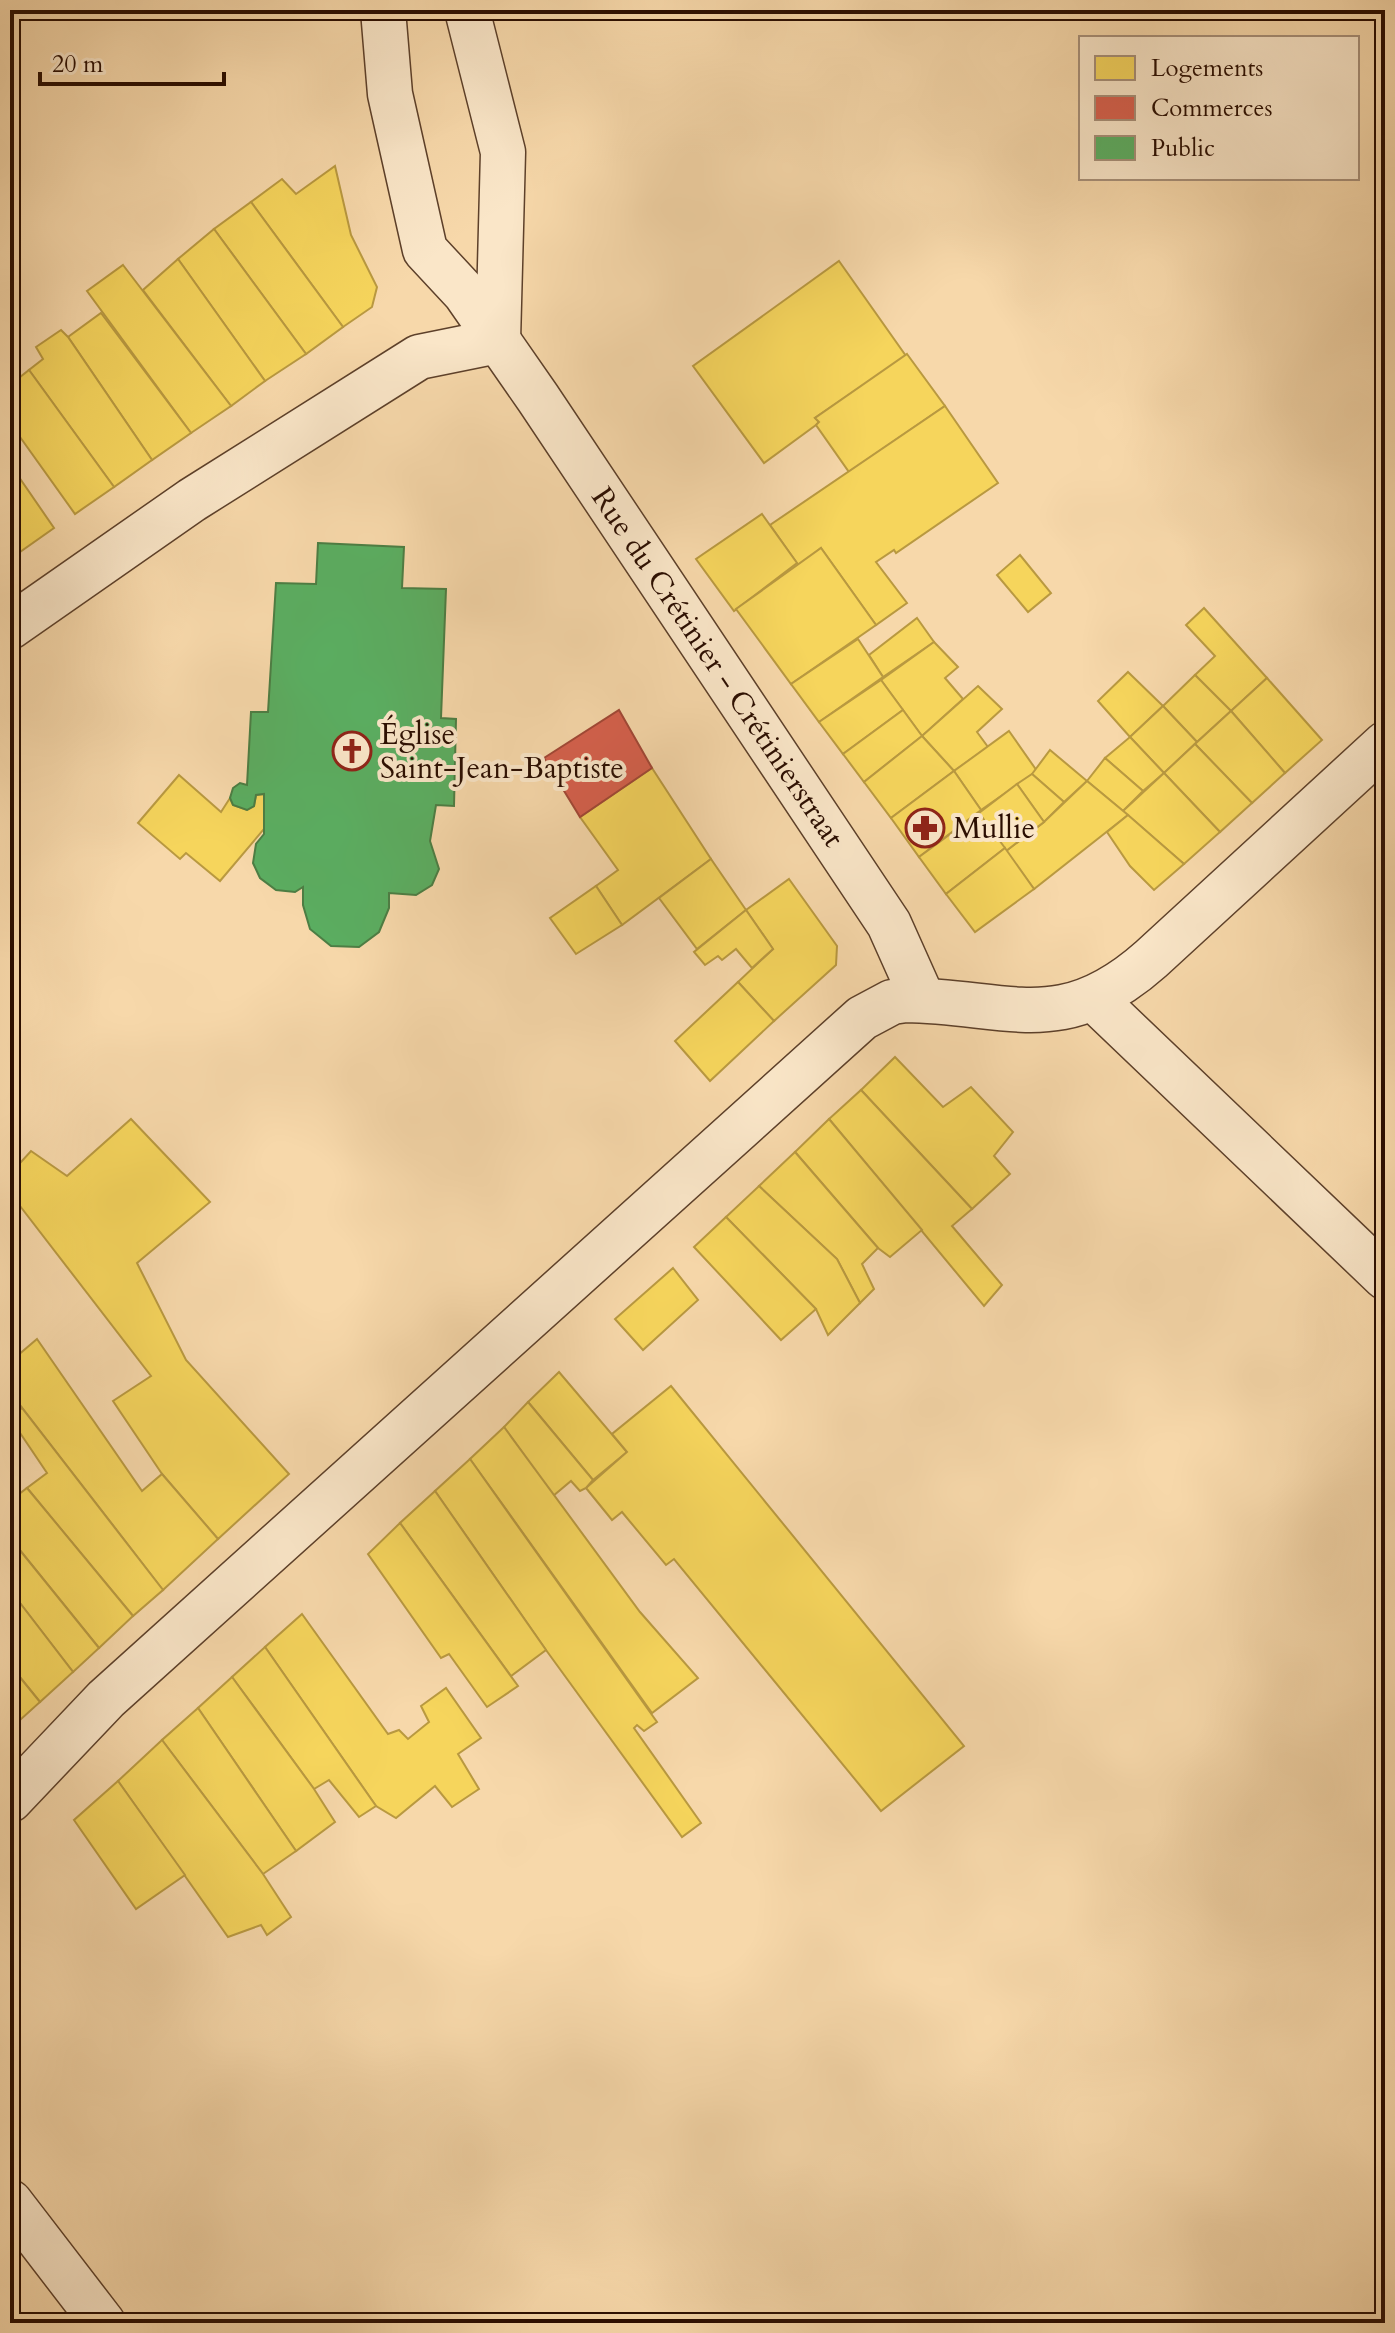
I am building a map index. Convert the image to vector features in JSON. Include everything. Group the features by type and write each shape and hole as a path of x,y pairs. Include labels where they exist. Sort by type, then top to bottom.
{"street":[{"name":"Rue du Crétinier - Crétinierstraat","path":"383,10 390,94 425,250 465,293 889,924 923,1000"},
{"path":"10,627 192,500 419,357 498,341 503,152 467,10"},
{"path":"10,1800 106,1699 862,1018 892,1002 923,1000 1039,1011 1094,999 1127,981 1385,744"},
{"path":"1094,999 1385,1277"},
{"path":"10,2202 103,2323"}],"building: Logements":[{"path":"335,166 351,235 377,287 372,307 343,327 251,202 282,179 296,194"},
{"path":"251,202 343,327 306,354 214,229"},
{"path":"214,229 306,354 265,381 178,259"},
{"path":"178,259 265,381 231,406 143,290"},
{"path":"839,261 906,356 815,418 819,422 816,425 764,463 693,366"},
{"path":"123,265 231,406 191,433 87,291"},
{"path":"101,313 191,433 152,460 68,337"},
{"path":"61,330 152,460 114,487 29,370 43,359 36,347"},
{"path":"907,354 945,406 849,472 816,425 819,422 815,418"},
{"path":"29,370 114,487 75,514 10,423 10,385"},
{"path":"945,406 998,483 896,553 894,550 876,562 907,603 876,625 821,548 799,566 770,525"},
{"path":"10,464 54,528 10,559"},
{"path":"762,514 797,563 734,611 696,559"},
{"path":"821,548 876,625 791,684 736,609"},
{"path":"1020,555 1051,593 1028,612 997,575"},
{"path":"1204,608 1267,678 1231,711 1195,675 1215,656 1186,625"},
{"path":"917,618 934,642 883,677 869,655"},
{"path":"858,639 883,677 819,722 791,684"},
{"path":"934,642 958,667 945,678 963,699 922,736 881,680"},
{"path":"1128,672 1163,706 1130,737 1098,701"},
{"path":"1195,675 1231,711 1197,742 1163,706"},
{"path":"1267,678 1322,740 1285,773 1231,711"},
{"path":"881,680 903,710 843,754 819,722"},
{"path":"978,686 1002,709 977,732 988,747 954,771 922,736"},
{"path":"1163,706 1197,742 1164,773 1130,737"},
{"path":"903,710 922,736 864,782 843,754"},
{"path":"1231,711 1285,773 1252,803 1195,744"},
{"path":"1009,731 1037,771 981,810 954,771"},
{"path":"922,736 954,771 891,818 864,782"},
{"path":"1130,737 1164,773 1143,791 1105,758"},
{"path":"1195,744 1252,803 1220,832 1164,773"},
{"path":"1050,750 1087,781 1064,802 1032,774"},
{"path":"1105,758 1143,791 1123,811 1087,781"},
{"path":"652,768 711,859 622,925 596,886 618,870 580,817"},
{"path":"954,771 981,810 919,857 891,818"},
{"path":"1164,773 1220,832 1184,864 1123,811"},
{"path":"1032,774 1064,802 1044,822 1017,784"},
{"path":"179,775 221,812 230,798 233,805 247,810 254,806 256,795 264,794 264,829 220,881 186,853 180,859 138,823"},
{"path":"1087,781 1128,815 1034,889 1006,851 1044,822"},
{"path":"1017,784 1044,822 1006,851 979,813"},
{"path":"979,813 1005,848 946,894 919,857"},
{"path":"1128,815 1184,864 1154,890 1130,866 1107,832"},
{"path":"1005,848 1034,889 975,932 946,894"},
{"path":"711,859 746,910 697,949 659,898"},
{"path":"789,879 837,946 836,965 774,1021 738,982 773,949 746,910"},
{"path":"596,886 622,925 576,954 550,918"},
{"path":"746,910 773,949 752,968 736,949 722,960 718,956 705,965 694,952"},
{"path":"738,982 774,1021 710,1081 675,1041"},
{"path":"895,1057 943,1107 971,1087 1013,1132 994,1156 1010,1174 972,1209 861,1090"},
{"path":"861,1090 972,1209 952,1226 1002,1285 984,1306 829,1119"},
{"path":"131,1119 210,1202 137,1263 186,1360 289,1474 218,1539 162,1474 113,1401 151,1376 10,1193 10,1174 31,1151 67,1176"},
{"path":"829,1119 922,1230 890,1257 878,1248 795,1152"},
{"path":"795,1152 878,1248 862,1264 874,1289 860,1303 837,1259 759,1186"},
{"path":"759,1186 837,1259 860,1303 828,1335 816,1309 726,1217"},
{"path":"726,1217 816,1309 781,1340 694,1247"},
{"path":"673,1268 698,1300 643,1350 615,1319"},
{"path":"37,1339 142,1491 162,1474 218,1539 163,1590 10,1392 10,1362"},
{"path":"559,1372 627,1452 593,1480 528,1402"},
{"path":"671,1386 964,1746 881,1811 674,1559 666,1565 622,1512 612,1520 586,1488 627,1452 612,1434"},
{"path":"528,1402 593,1480 586,1488 580,1491 571,1481 553,1496 504,1427"},
{"path":"22,1408 163,1590 133,1616 27,1488 47,1473 10,1418"},
{"path":"504,1427 640,1612 698,1678 652,1713 470,1459"},
{"path":"470,1459 657,1722 644,1731 637,1725 634,1728 701,1823 682,1837 435,1491"},
{"path":"27,1488 133,1616 99,1648 10,1538 10,1501"},
{"path":"435,1491 546,1650 511,1676 400,1523"},
{"path":"400,1523 518,1686 487,1707 449,1654 441,1658 368,1554"},
{"path":"10,1538 99,1648 73,1672 10,1590"},
{"path":"10,1590 73,1672 40,1702 10,1665"},
{"path":"302,1614 388,1734 399,1730 408,1739 429,1722 421,1706 446,1688 481,1738 458,1754 479,1789 452,1807 435,1786 396,1818 376,1806 265,1647"},
{"path":"265,1647 376,1806 359,1817 329,1780 314,1789 232,1677"},
{"path":"10,1665 40,1702 10,1729"},
{"path":"232,1677 335,1822 296,1851 198,1708"},
{"path":"198,1708 296,1851 263,1874 162,1740"},
{"path":"162,1740 263,1874 291,1917 267,1935 261,1925 228,1937 118,1781"},
{"path":"118,1781 185,1875 136,1909 74,1820"}],"building: Commerces":[{"path":"619,710 652,768 580,817 544,758"}],"building: Public":[{"name":"Église Saint-Jean-Baptiste","path":"318,543 404,547 402,588 446,589 441,718 456,719 454,806 436,805 430,841 439,869 432,885 416,895 389,893 389,908 379,932 359,947 331,946 310,929 303,905 303,887 295,892 276,890 260,878 253,863 256,844 264,834 264,794 256,795 254,806 247,810 233,805 230,798 233,788 240,783 247,785 251,712 268,712 276,583 316,584"}],"place":[{"name":"Église Saint-Jean-Baptiste","path":"352,751"},
{"name":"Mullie","path":"925,828"}]}
